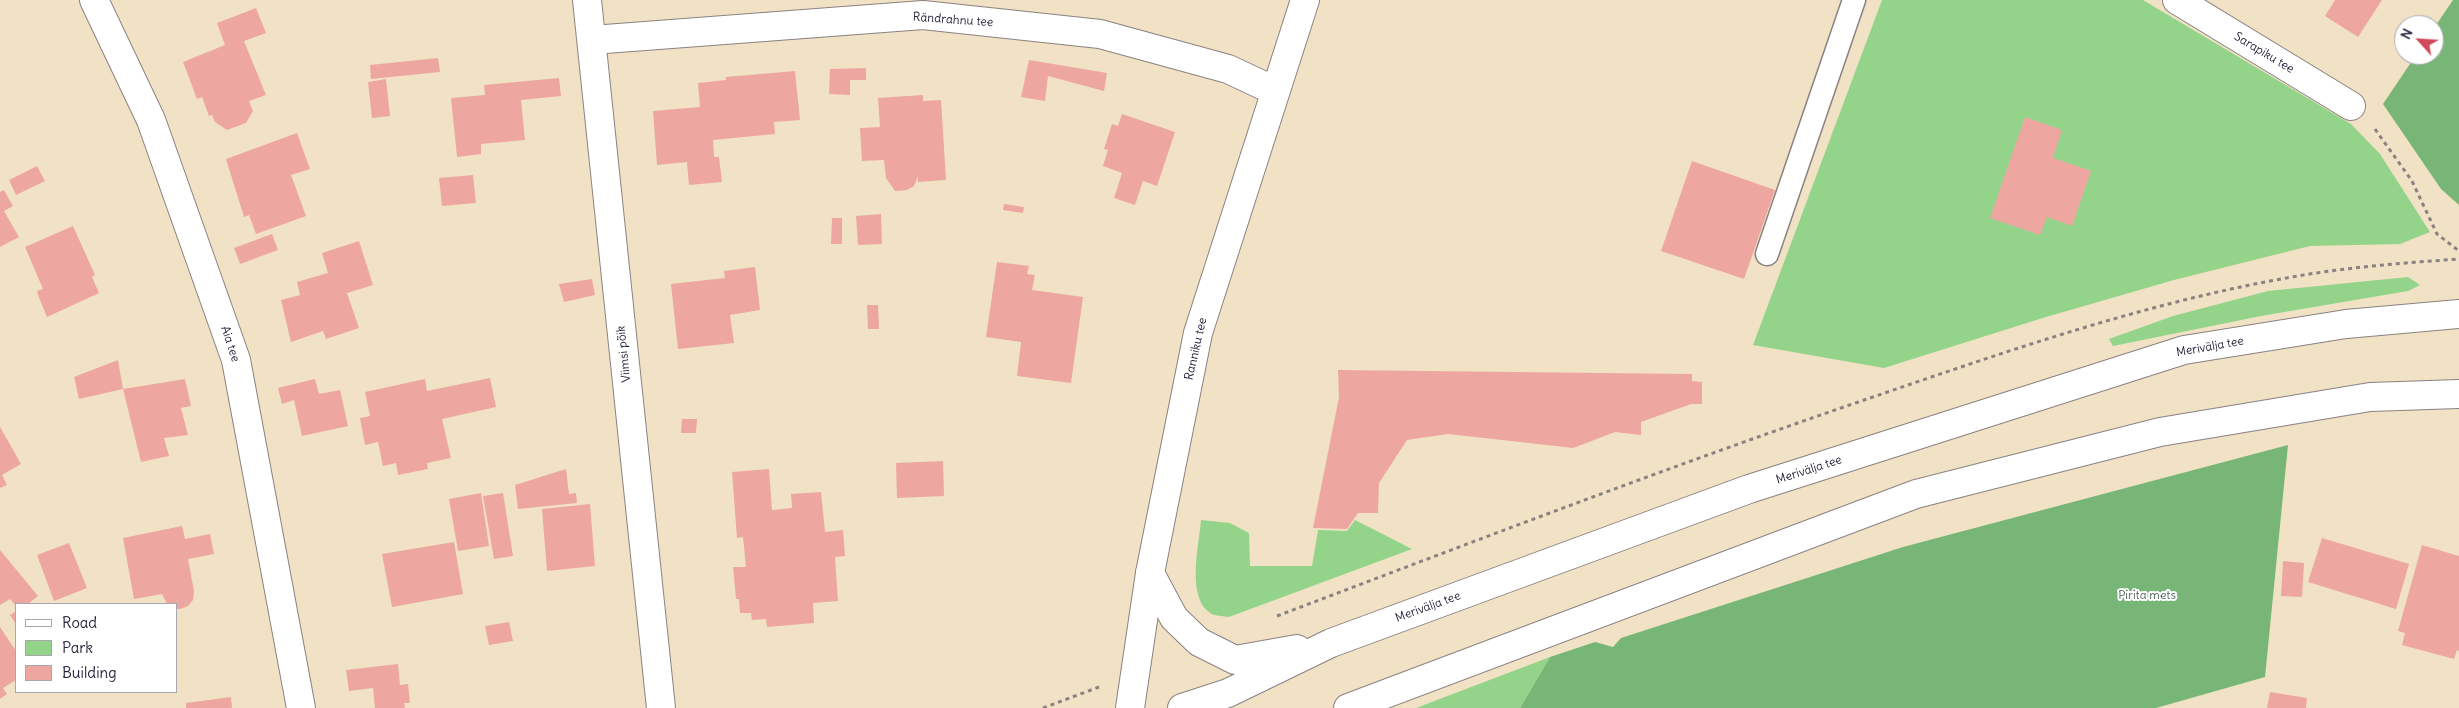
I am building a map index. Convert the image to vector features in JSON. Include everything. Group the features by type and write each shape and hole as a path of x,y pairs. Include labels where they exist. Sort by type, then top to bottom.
{"street":[{"name":"Aia tee","path":"94,0 151,120 236,360 301,708"},
{"name":"Viimsi põik","path":"587,0 661,708"},
{"name":"Ranniku tee","path":"1130,708 1150,573 1198,333 1305,0"},
{"name":"Sarapiku tee","path":"2177,0 2351,106"},
{"name":"Rändrahnu tee","path":"592,40 923,15 1100,34 1228,69 1275,91"},
{"name":"Merivälja tee","path":"1182,708 1228,693 1330,643 1749,489 2184,350 2346,324 2459,314"},
{"path":"1348,708 1916,494 2160,432 2370,397 2459,394"},
{"path":"1150,573 1174,618 1199,642 1235,660 1330,643"}],"lane":[{"path":"1767,254 1854,0"}],"path":[{"path":"2351,106 2371,124 2412,181 2437,234 2459,251"}],"green space":[{"path":"1882,0 2143,0 2351,124 2380,154 2430,232 2400,244 2310,246 2174,280 2046,317 1884,368 1753,345"},
{"path":"2453,0 2459,0 2459,205 2441,189 2383,104 2409,65 2444,65 2443,15"},
{"path":"2408,277 2420,285 2408,291 2261,316 2113,346 2109,339 2173,316 2268,291"},
{"name":"Pirita mets","path":"2288,445 2265,677 2156,708 1520,708 1550,657 1595,642 1613,647 1621,638 1903,547"},
{"path":"1201,520 1230,523 1249,533 1250,566 1312,566 1318,530 1347,531 1355,520 1412,549 1229,617 1219,616 1210,613 1198,595 1196,570"},
{"path":"1550,657 1520,708 1416,708"}],"building":[{"path":"2335,0 2382,0 2358,37 2325,16"},
{"path":"256,8 266,33 244,41 266,95 249,101 253,111 246,123 227,130 215,122 212,115 209,116 202,97 197,99 183,62 225,45 217,23"},
{"path":"438,58 440,72 371,79 370,65"},
{"path":"1029,60 1107,73 1104,91 1048,76 1045,101 1021,97"},
{"path":"866,68 866,80 850,80 850,95 829,94 830,69"},
{"path":"795,71 800,120 774,122 775,134 713,140 714,157 719,157 722,182 689,185 687,162 657,165 653,111 700,107 698,83 726,80 726,77"},
{"path":"559,78 561,96 521,100 525,140 481,144 481,154 457,157 451,98 485,95 484,85"},
{"path":"386,79 390,116 372,118 368,82"},
{"path":"923,95 923,101 941,100 946,180 918,182 918,176 914,186 907,190 895,191 886,178 884,160 862,161 860,128 880,127 878,98"},
{"path":"1122,114 1175,132 1157,186 1143,181 1135,205 1114,198 1122,173 1103,166 1108,150 1104,149 1112,124 1118,126"},
{"path":"2025,117 2062,130 2053,158 2091,171 2072,226 2047,217 2040,235 1990,218"},
{"path":"297,133 310,169 291,175 306,216 256,234 249,215 244,217 226,159"},
{"path":"1692,161 1775,190 1744,279 1661,251"},
{"path":"37,166 45,181 16,195 9,180"},
{"path":"473,175 476,203 442,206 439,178"},
{"path":"4,190 13,206 4,211 19,237 0,247 0,192"},
{"path":"1004,204 1024,207 1023,213 1003,210"},
{"path":"881,214 882,244 858,245 856,216"},
{"path":"832,218 842,218 842,244 831,244"},
{"path":"73,226 95,275 92,277 99,293 47,317 37,291 43,289 25,247"},
{"path":"272,234 278,250 240,264 234,248"},
{"path":"359,241 373,285 347,293 359,328 326,339 323,331 291,342 281,300 300,295 297,282 328,273 322,253"},
{"path":"997,262 1029,266 1027,274 1035,275 1032,290 1083,297 1071,383 1017,376 1021,342 986,337"},
{"path":"755,267 760,310 730,315 734,343 678,349 671,284 725,278 724,271"},
{"path":"592,279 595,295 564,302 559,284"},
{"path":"867,305 878,305 879,329 868,329"},
{"path":"118,360 123,389 79,399 74,377"},
{"path":"1338,370 1692,374 1692,381 1702,382 1702,404 1691,404 1641,422 1641,435 1615,432 1573,448 1448,434 1407,440 1379,483 1378,513 1358,513 1347,529 1313,528 1339,397"},
{"path":"490,378 496,407 442,419 451,458 427,463 428,469 398,475 396,463 383,466 378,442 365,445 360,418 370,416 365,392 425,379 427,391"},
{"path":"185,379 191,406 181,408 188,435 164,438 169,456 141,462 123,389"},
{"path":"315,379 319,394 340,390 348,426 302,436 294,400 282,404 278,388"},
{"path":"682,419 697,419 696,433 681,433"},
{"path":"0,427 21,464 2,475 7,485 0,488"},
{"path":"943,461 944,496 897,498 896,463"},
{"path":"566,469 569,494 576,493 577,503 518,509 515,485"},
{"path":"769,469 772,510 792,508 791,494 821,492 825,532 843,530 845,556 835,557 838,601 813,603 814,623 767,627 766,619 752,620 751,613 740,613 739,599 736,599 733,567 746,567 743,537 737,538 732,472"},
{"path":"481,493 489,546 458,551 449,499"},
{"path":"503,493 513,556 494,559 483,496"},
{"path":"590,504 595,566 547,571 542,509"},
{"path":"182,526 185,539 210,534 214,554 188,559 194,591 193,600 188,606 178,609 178,603 166,603 162,594 134,599 123,538"},
{"path":"2322,538 2409,564 2396,609 2308,582"},
{"path":"454,542 463,594 392,607 382,554"},
{"path":"69,543 87,588 54,601 37,555"},
{"path":"2422,545 2459,556 2459,651 2457,650 2454,659 2402,645 2405,633 2398,631"},
{"path":"0,550 38,596 29,603 15,603 15,605 10,599 0,605"},
{"path":"2283,561 2304,563 2302,597 2281,596"},
{"path":"15,612 15,622 10,615"},
{"path":"509,622 513,641 489,645 485,626"},
{"path":"0,627 15,650 15,681 3,688 7,694 0,699"},
{"path":"398,664 400,685 408,684 410,703 404,703 405,708 375,708 373,688 349,691 346,670"},
{"path":"2270,692 2307,698 2306,708 2267,708"},
{"path":"231,697 232,708 186,708 186,703"}]}
